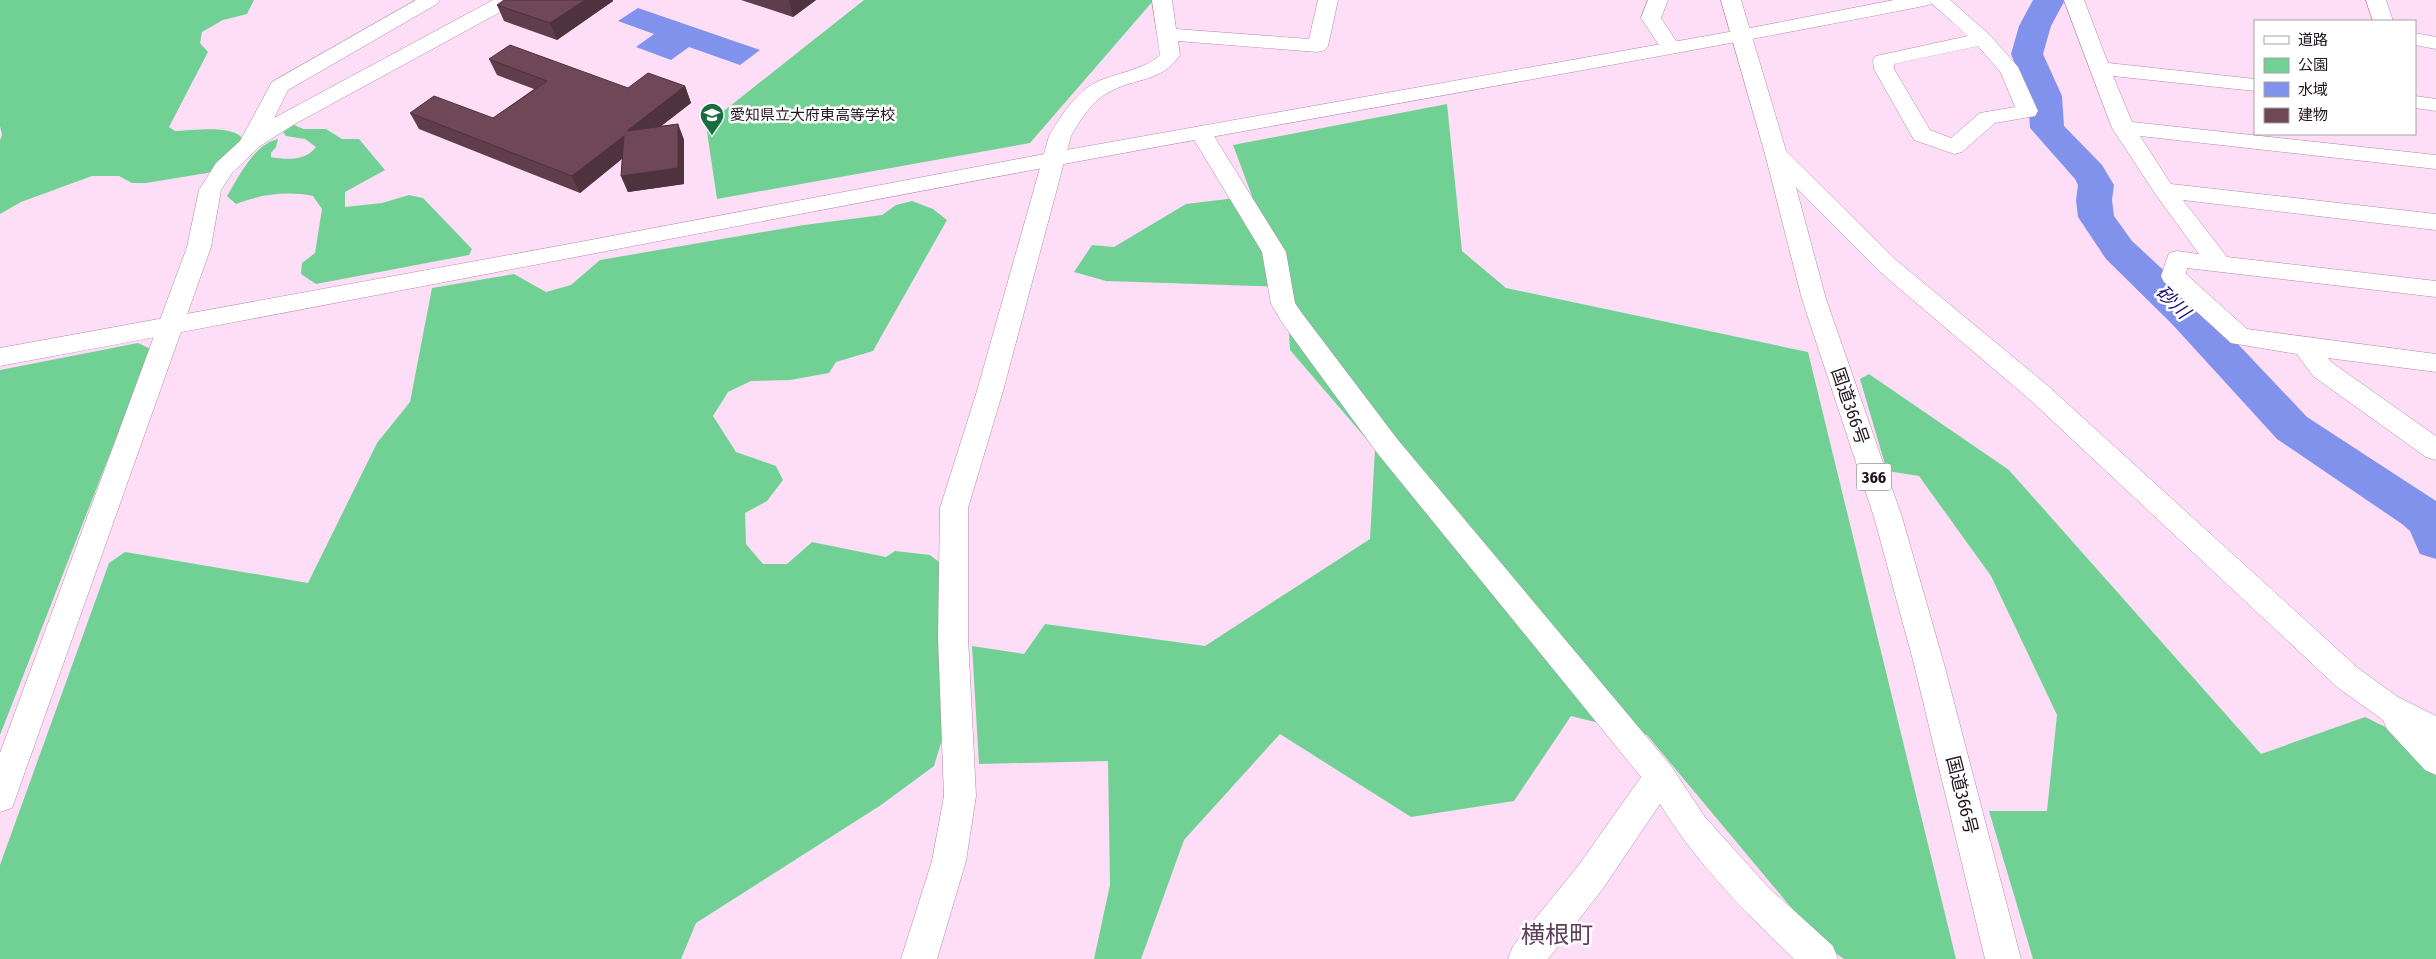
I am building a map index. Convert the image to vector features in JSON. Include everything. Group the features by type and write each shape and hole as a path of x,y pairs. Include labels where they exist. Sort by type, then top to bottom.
{"main road":[{"path":"250,142 279,86 430,0"},
{"path":"0,797 199,247 210,191 225,167 250,142 285,120 508,0"},
{"path":"919,959 949,860 960,796 953,637 954,508 990,391 1060,136 1066,123 1099,89 1164,65 1170,55 1162,0"},
{"path":"1168,34 1318,46 1328,0"},
{"path":"1658,0 1651,18 1670,47"},
{"name":"国道366号","path":"1730,0 1776,154 1814,299 1888,517 1929,664 2003,959"},
{"path":"0,356 1003,171 1055,159 1670,47 1740,36 1924,0"},
{"path":"1938,0 1983,39 2011,71 2027,111 1988,118 1954,147 1922,135 1884,69 1884,60 1983,39"},
{"path":"2074,0 2122,128 2164,190 2219,262"},
{"path":"2376,0 2384,20"},
{"path":"2416,39 2436,43"},
{"path":"2101,68 2254,85"},
{"path":"2416,102 2436,105"},
{"path":"2122,128 2436,162"},
{"path":"1201,133 1274,252 1283,304 1388,447 1660,776 1693,828 1756,899 1820,959"},
{"path":"1776,154 1888,266 2038,392 2348,678 2387,707 2436,731"},
{"path":"2164,190 2436,222"},
{"path":"2436,289 2219,262 2177,260 2173,276 2240,337 2436,363"},
{"path":"2305,346 2322,369 2436,450"},
{"path":"2387,707 2436,760"},
{"path":"1526,959 1590,878 1660,776"}],"green space":[{"path":"0,0 254,0 247,14 223,20 202,32 200,43 208,52 169,127 175,131 230,131 238,134 243,139 213,172 146,183 132,183 119,176 92,176 21,202 0,214 0,140 2,135 0,126"},
{"path":"864,0 1153,1 1030,143 717,199 706,125"},
{"path":"1447,104 1462,251 1506,288 1808,352 1956,959 1844,959 1820,942 1647,735 1571,716 1514,801 1411,817 1280,734 1184,840 1141,959 1094,959 1110,885 1108,761 979,764 972,646 1024,654 1045,624 1205,646 1370,539 1375,449 1290,350 1286,287 1106,281 1074,272 1092,245 1114,247 1186,204 1252,196 1233,145"},
{"path":"294,125 304,129 326,129 342,139 359,139 385,170 345,192 345,207 382,203 409,195 423,198 472,249 469,255 316,284 301,274 302,263 315,253 322,209 313,196 274,194 236,204 227,196 254,154 269,142 278,139 271,157 295,158 312,152 316,147 305,139 286,136 283,132"},
{"path":"912,201 933,209 947,220 873,351 836,362 829,373 790,380 751,381 728,392 713,416 736,452 776,466 783,480 767,501 745,513 746,544 763,564 787,564 812,542 886,557 895,551 930,555 939,562 944,733 934,766 881,805 696,923 681,959 0,959 0,865 109,563 125,552 308,583 377,443 410,402 432,288 514,274 546,292 571,285 600,260 804,225 882,215 896,205"},
{"path":"138,343 151,349 0,735 0,370"},
{"path":"1869,374 2009,470 2261,754 2365,717 2436,752 2436,959 2033,959 1989,811 2047,811 2057,715 1991,576 1919,476 1887,471 1860,379"}],"water":[{"path":"638,8 760,50 740,65 689,47 671,60 636,47 654,34 618,21"}],"building":[{"path":"504,0 585,0 550,23 497,5"},
{"path":"510,45 628,88 648,73 685,86 627,131 678,124 678,168 621,176 624,136 572,176 410,113 434,96 493,118 547,81 489,59"}],"waterway":[{"name":"砂川","path":"2049,0 2035,26 2027,54 2045,96 2047,128 2089,173 2096,185 2094,200 2096,217 2119,250 2186,314 2292,428 2418,512 2429,521 2436,541"}],"place":[{"name":"愛知県立大府東高等学校","path":"712,136"}],"district":[{"name":"横根町","path":"1557,935"}]}
